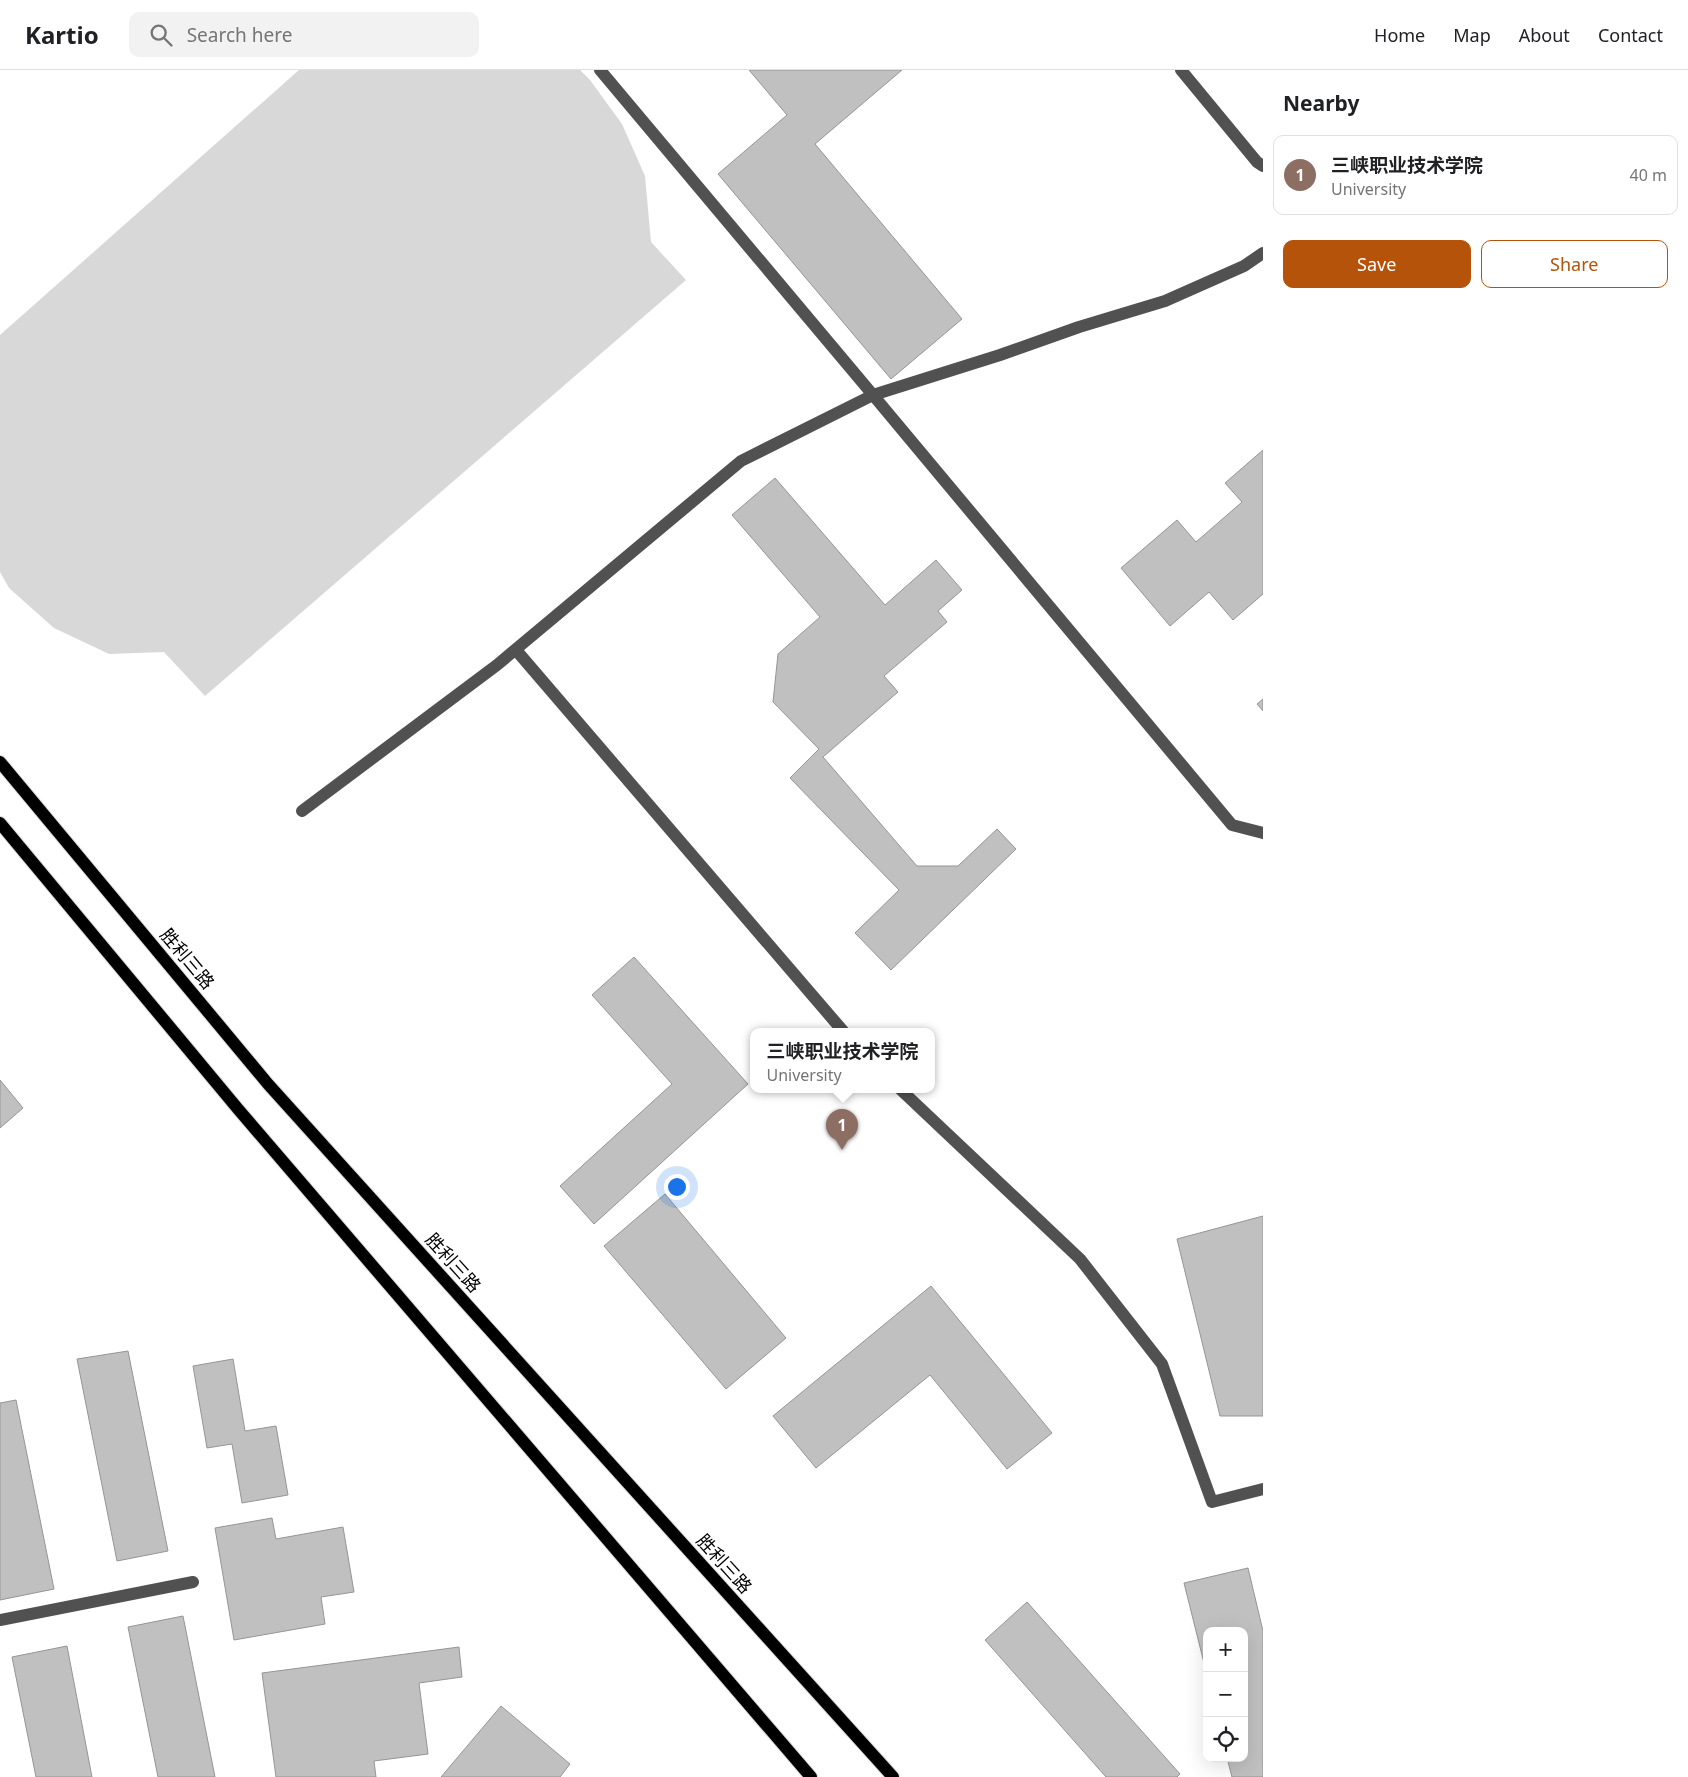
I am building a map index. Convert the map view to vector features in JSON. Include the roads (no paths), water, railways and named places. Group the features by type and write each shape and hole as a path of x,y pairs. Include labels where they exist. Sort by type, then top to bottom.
{"main road":[{"name":"胜利三路","path":"0,762 268,1084 893,1777"},
{"path":"0,823 238,1109 811,1777"}],"street":[{"path":"600,70 1232,824 1263,833"},
{"path":"1181,70 1257,162 1263,166"},
{"path":"302,811 516,650 741,460 873,394 1000,355 1079,327 1165,300 1244,266 1263,253"},
{"path":"516,650 839,1028"},
{"path":"904,1093 1080,1259 1162,1364 1212,1502 1263,1489"},
{"path":"0,1620 193,1582"}],"place":[{"name":"三峡职业技术学院","path":"842,1150"}]}
